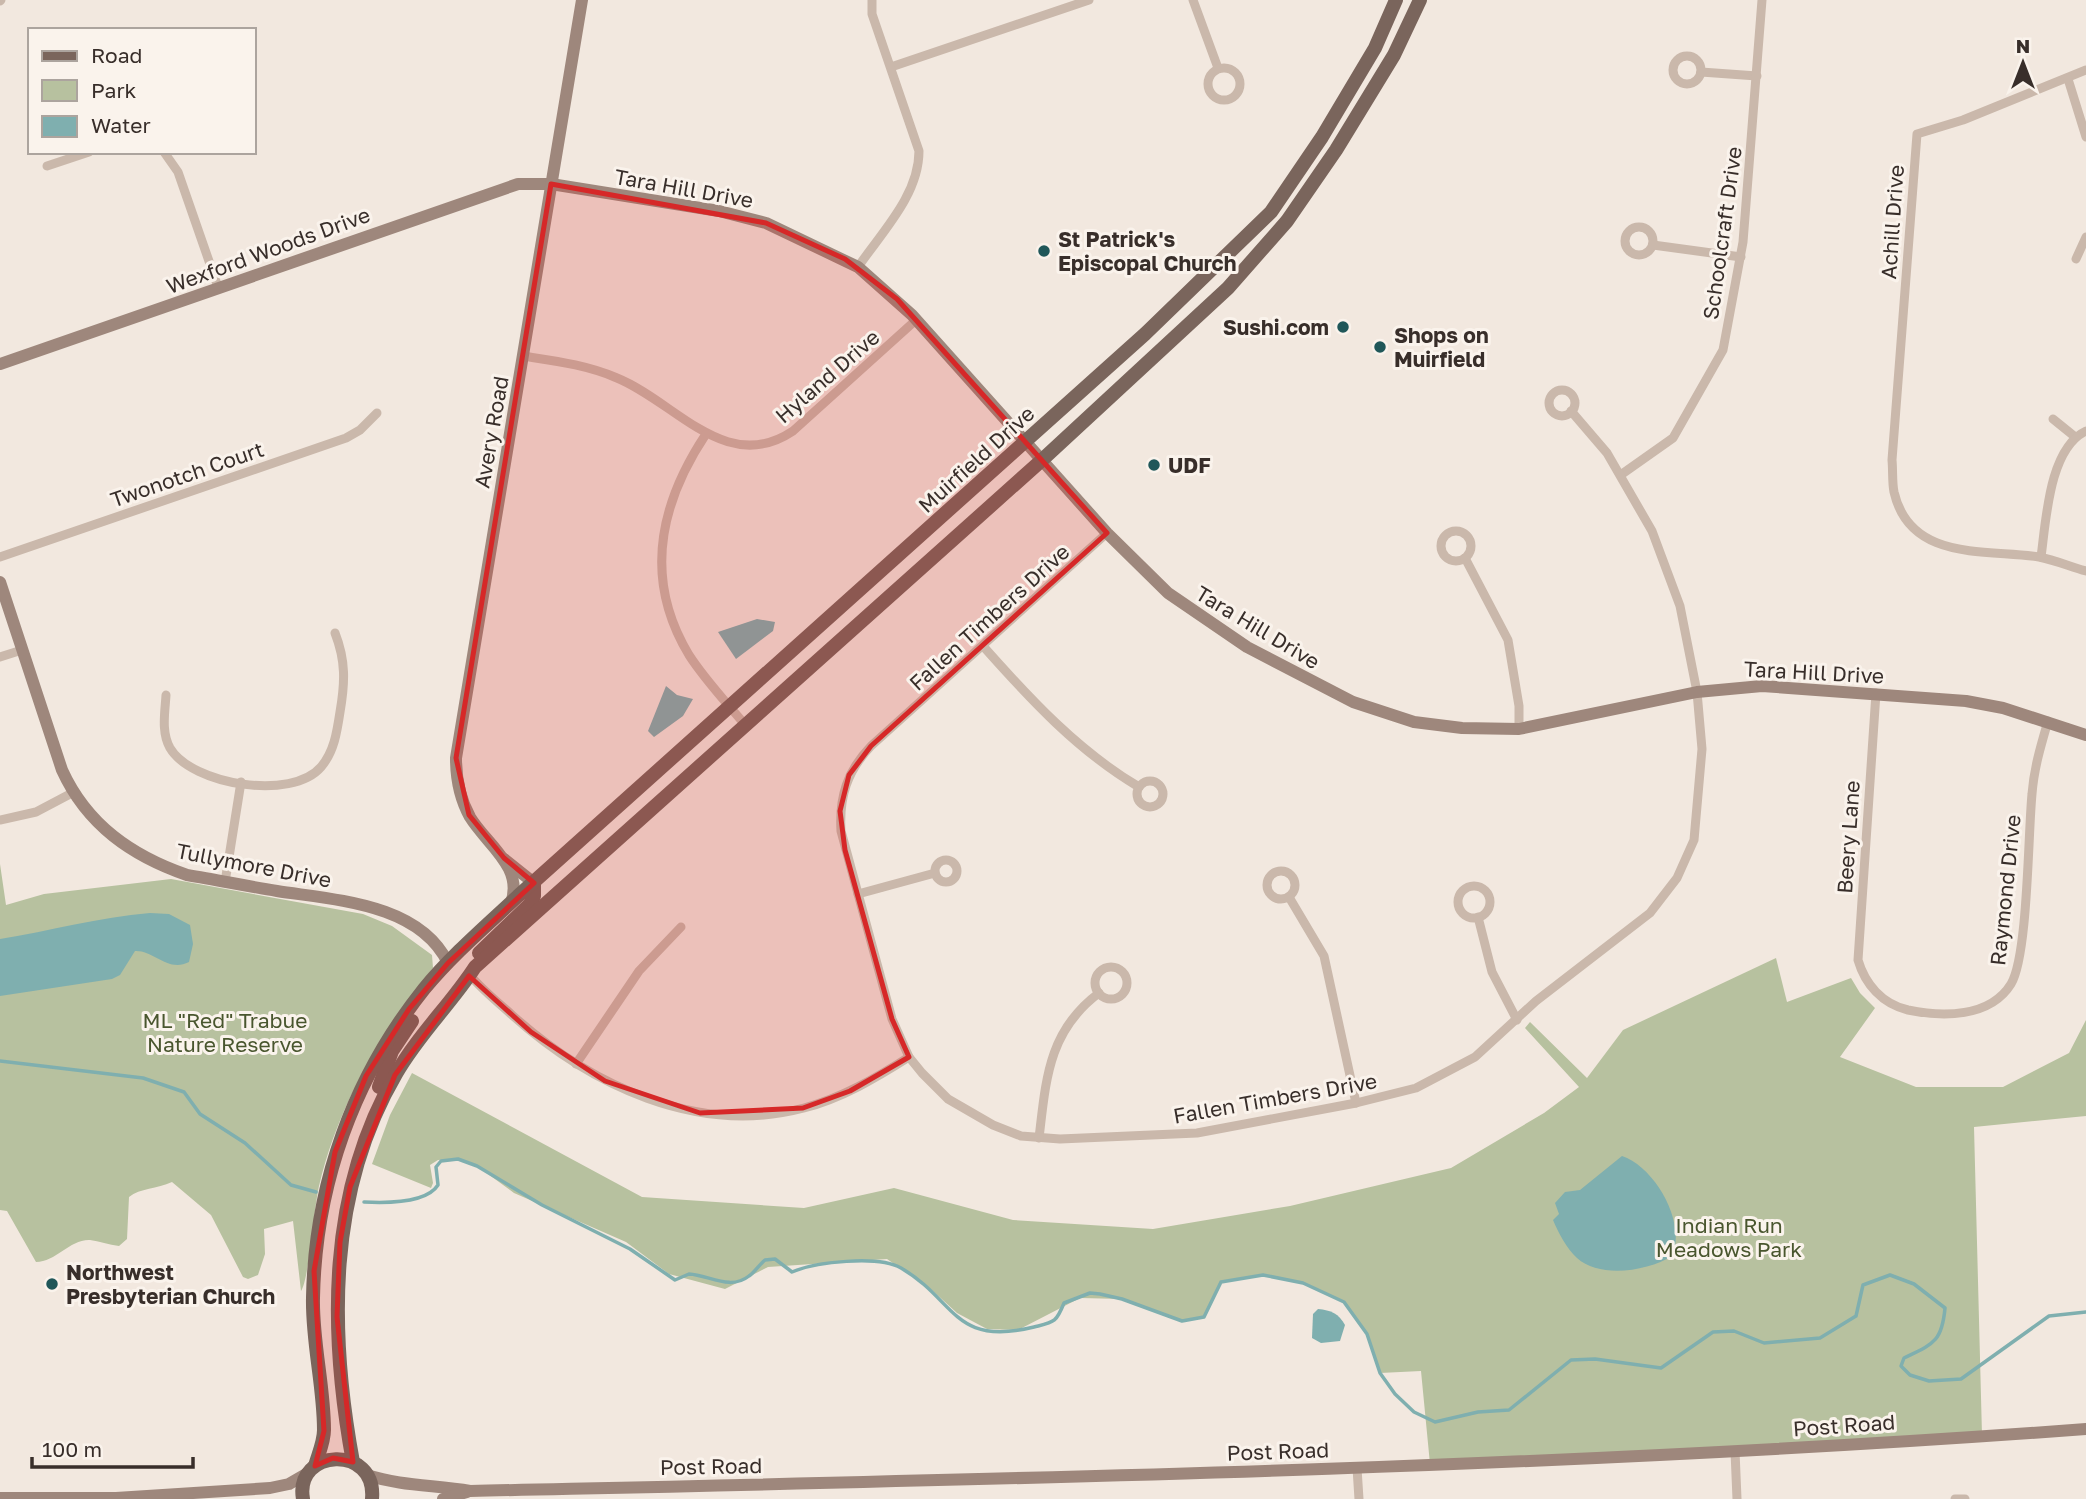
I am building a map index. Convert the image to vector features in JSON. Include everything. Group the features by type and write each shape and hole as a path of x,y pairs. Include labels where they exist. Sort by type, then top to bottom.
{"main road":[{"name":"Muirfield Drive","path":"303,1499 303,1482 312,1469 324,1431 313,1328 314,1271 328,1178 366,1076 394,1030 448,963 514,900 1146,334 1271,212 1322,138 1375,48 1396,0"},
{"path":"350,1187 373,1118 395,1075 424,1029 470,975 564,886 1042,460 1228,288 1289,220 1394,55 1420,0"},
{"path":"383,1079 428,1011 491,939 530,904 534,896 534,883"},
{"path":"353,1462 345,1422 337,1317 340,1242 350,1187 353,1149 392,1051 449,976 448,963"},
{"path":"312,1469 333,1458 353,1462 367,1475 372,1499"}],"street":[{"name":"Avery Road","path":"534,883 503,858 469,815 460,791 456,758 582,0"},
{"path":"858,267 911,190 919,171 919,151 872,14 872,0"},
{"path":"891,67 1089,0"},
{"path":"1193,0 1218,68"},
{"name":"Schoolcraft Drive","path":"1622,474 1672,438 1723,350 1741,257 1762,0"},
{"name":"Achill Drive","path":"2041,557 1968,552 1939,545 1911,526 1894,493 1892,460 1917,134 1963,120 2086,70"},
{"path":"1701,72 1757,76"},
{"path":"2068,79 2086,137"},
{"path":"47,166 83,154"},
{"path":"165,154 178,172 218,287"},
{"name":"Wexford Woods Drive","path":"0,364 509,186 528,182 551,184"},
{"name":"Tara Hill Drive","path":"551,184 719,211 766,223 858,267 916,320 1107,533 1186,608 1247,647 1311,683 1353,702 1414,722 1462,728 1519,729 1698,692 1762,686 1966,701 2048,720 2086,734"},
{"path":"2076,259 2086,237"},
{"path":"1653,245 1741,257"},
{"name":"Hyland Drive","path":"523,356 590,368 617,377 673,409 706,433 740,446 770,443 782,438 916,320"},
{"name":"Fallen Timbers Drive","path":"1107,533 872,746 849,775 840,811 841,831 892,1018 909,1057 959,1108 993,1125 1039,1138 1197,1133 1356,1103 1416,1088 1475,1058 1536,1001 1650,913 1677,878 1694,840 1702,750 1698,692 1680,606 1652,531 1622,474 1593,433 1571,411"},
{"name":"Twonotch Court","path":"0,556 346,438 360,430 377,413"},
{"path":"2053,419 2074,436"},
{"path":"2086,431 2074,436 2064,451 2051,487 2041,557 2086,571"},
{"path":"706,433 675,489 663,534 662,571 668,609 679,636 701,672 746,726"},
{"path":"1465,558 1508,640 1519,706 1519,729"},
{"name":"Tullymore Drive","path":"0,582 72,793 109,834 158,865 187,875 373,908 418,930 436,946 448,963"},
{"path":"166,695 164,723 171,749 192,768 210,776 241,782 274,787 291,785 320,769 330,754 346,678 341,648 335,633"},
{"path":"984,646 1053,723 1115,773 1139,787"},
{"path":"0,657 22,650"},
{"name":"Beery Lane","path":"1867,982 1857,949 1875,694"},
{"name":"Raymond Drive","path":"1867,982 1878,995 1898,1007 1958,1013 1989,1005 2010,985 2020,954 2034,775 2048,720"},
{"path":"225,882 241,782"},
{"path":"0,820 36,812 72,793"},
{"name":"Avery Road","path":"503,858 515,884 514,900"},
{"path":"858,894 934,873"},
{"path":"1289,897 1324,956 1356,1103"},
{"path":"1478,917 1492,972 1517,1020"},
{"path":"576,1064 639,971 681,928"},
{"path":"470,975 531,1032 576,1064 650,1100 700,1113 748,1115 803,1108 829,1100 909,1057"},
{"path":"1039,1138 1047,1073 1057,1042 1074,1014 1099,993"},
{"name":"Post Road","path":"367,1475 395,1484 437,1485 470,1491 1357,1468 1735,1451 2086,1429"},
{"path":"1735,1451 1737,1499"},
{"path":"1357,1468 1359,1499"},
{"path":"0,1498 121,1499 270,1488 289,1485 312,1469"},
{"name":"Post Road","path":"443,1499 470,1491"},
{"path":"1955,1499 1965,1499"}],"highlighted area":[{"path":"551,184 766,223 845,259 897,299 1107,533 871,746 849,775 840,811 845,850 892,1019 909,1057 850,1091 803,1108 700,1113 605,1081 531,1032 469,976 395,1075 350,1187 340,1242 337,1317 353,1462 333,1458 315,1466 324,1431 314,1271 335,1152 366,1076 409,1009 448,963 534,883 504,858 469,815 456,758"}],"green space":[{"name":"ML \"Red\" Trabue Nature Reserve","path":"0,864 6,905 44,894 171,879 363,914 392,926 432,955 433,968 379,1044 338,1126 319,1186 301,1291 293,1221 264,1229 265,1254 258,1275 248,1279 243,1277 211,1215 172,1182 129,1197 127,1239 119,1246 83,1241 36,1262 7,1211 0,1210"},
{"name":"Indian Run Meadows Park","path":"1776,958 1787,1002 1851,978 1860,993 1875,1008 1840,1057 1916,1087 2003,1087 2069,1053 2086,1020 2086,1116 1974,1127 1982,1435 1430,1464 1421,1371 1380,1373 1367,1334 1344,1302 1303,1283 1263,1275 1221,1282 1204,1317 1182,1321 1122,1299 1080,1298 1018,1330 987,1329 957,1313 933,1291 887,1259 768,1267 725,1289 669,1274 626,1242 514,1193 477,1166 454,1159 438,1160 430,1165 433,1183 431,1188 372,1164 390,1115 412,1073 642,1197 804,1208 894,1188 1013,1220 1153,1229 1290,1206 1451,1168 1544,1113 1579,1087 1525,1028 1530,1022 1587,1078 1623,1030"}],"water":[{"path":"757,619 775,622 773,631 736,659 718,632"},
{"path":"666,686 677,695 693,699 683,716 654,737 648,731"},
{"path":"150,913 169,914 190,925 193,944 189,962 174,965 135,951 120,975 112,979 0,996 0,939"},
{"path":"1622,1156 1646,1172 1665,1198 1675,1228 1676,1243 1672,1256 1662,1261 1637,1269 1611,1271 1587,1265 1577,1258 1566,1245 1553,1220 1559,1214 1555,1203 1565,1192 1580,1190"},
{"path":"1318,1309 1334,1313 1343,1321 1345,1325 1340,1341 1321,1343 1312,1338 1313,1314"}],"waterway":[{"path":"0,1061 143,1078 184,1092 200,1114 245,1143 291,1185 316,1192"},
{"path":"364,1202 404,1201 424,1196 438,1185 436,1167 441,1161 458,1159 477,1166 542,1205 630,1249 675,1280 689,1274 734,1282 749,1276 765,1260 775,1259 792,1272 847,1261 891,1264 919,1281 958,1317 971,1326 987,1331 1007,1332 1050,1322 1059,1314 1064,1303 1090,1293 1122,1299 1182,1321 1204,1317 1221,1282 1263,1275 1303,1283 1344,1302 1367,1334 1380,1373 1395,1394 1414,1412 1435,1422 1478,1412 1509,1410 1571,1360 1595,1359 1661,1368 1713,1332 1734,1331 1764,1343 1820,1338 1856,1316 1863,1285 1890,1275 1914,1284 1945,1308 1938,1335 1929,1345 1904,1358 1901,1366 1910,1375 1929,1381 1961,1379 2049,1316 2086,1312"}],"place":[{"name":"St Patrick's Episcopal Church","path":"1044,251"},
{"name":"Sushi.com","path":"1343,327"},
{"name":"Shops on Muirfield","path":"1380,347"},
{"name":"UDF","path":"1154,465"},
{"name":"Northwest Presbyterian Church","path":"52,1284"}]}
